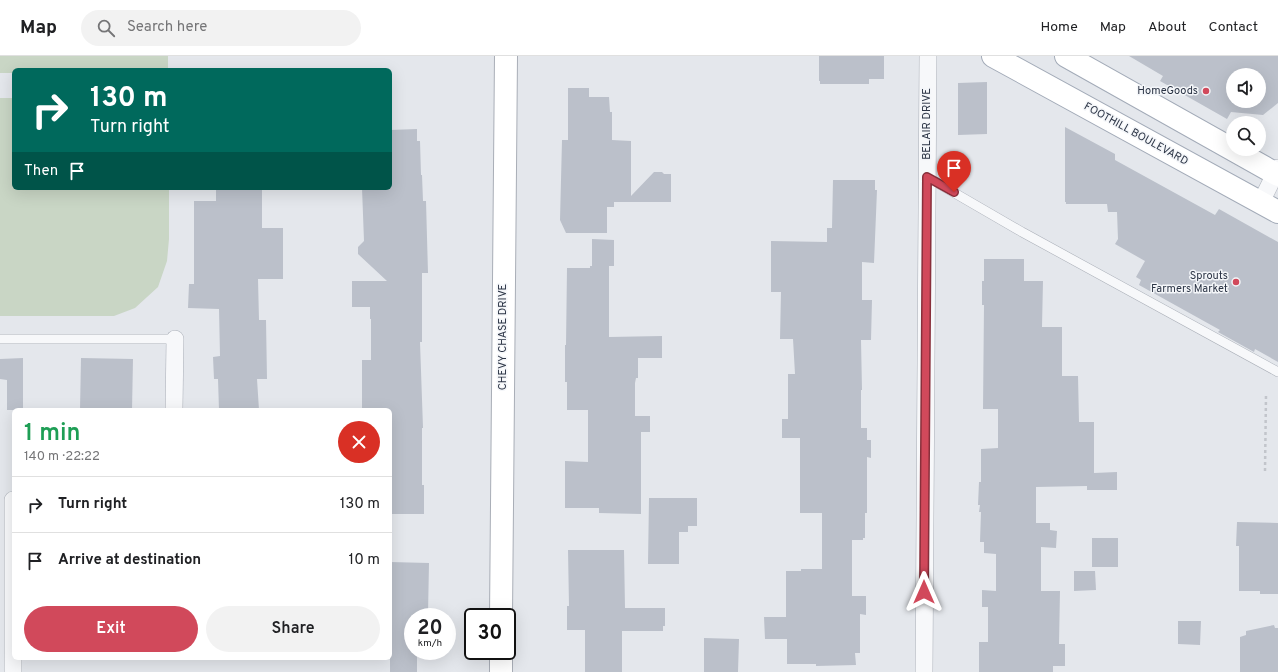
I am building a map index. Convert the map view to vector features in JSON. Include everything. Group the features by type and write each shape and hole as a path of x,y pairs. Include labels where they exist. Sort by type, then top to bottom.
{"main road":[{"name":"CHEVY CHASE DRIVE","path":"501,608 506,56"},
{"name":"FOOTHILL BOULEVARD","path":"993,56 1270,207"},
{"path":"1066,56 1277,172"},
{"path":"501,660 501,672"}],"street":[{"name":"BELAIR DRIVE","path":"924,672 928,56"},
{"path":"1270,207 1277,172"},
{"path":"174,408 175,339"},
{"path":"9,500 12,629"},
{"path":"13,660 13,672"}],"lane":[{"path":"927,177 1022,232 1278,372"},
{"path":"0,339 175,339"}],"path":[{"path":"1265,471 1266,395"}],"green space":[{"path":"0,56 168,56 168,68 12,68 12,73 0,73"},
{"path":"0,98 12,98 12,190 169,190 169,239 167,261 158,287 135,308 114,316 0,316"}],"building":[{"path":"819,56 884,56 884,79 869,79 869,84 820,84"},
{"name":"HomeGoods","path":"1129,56 1278,56 1278,103 1263,115 1231,112 1229,116 1226,116 1226,118 1160,81 1163,76"},
{"path":"987,82 987,134 958,135 958,83"},
{"path":"568,88 589,88 589,97 609,97 610,112 612,112 612,140 631,141 631,196 654,172 662,172 664,174 671,174 671,202 614,202 614,207 607,207 607,233 566,233 560,220 562,140 568,140"},
{"path":"1065,127 1115,154 1115,160 1215,215 1219,209 1278,242 1278,362 1255,349 1254,352 1218,332 1220,330 1139,285 1141,280 1136,277 1145,261 1115,244 1118,239 1117,212 1108,212 1107,204 1066,204 1065,202"},
{"path":"417,129 417,141 420,141 423,201 426,201 428,273 422,273 422,342 420,342 423,428 422,485 424,485 424,514 392,514 392,408 362,408 362,360 371,360 370,307 352,307 352,281 387,281 358,254 358,247 364,241 362,190 392,190 392,130"},
{"path":"833,180 875,180 875,190 877,190 874,263 862,262 862,300 872,300 871,340 861,340 861,428 867,428 867,440 871,440 871,458 867,457 867,513 865,513 865,538 863,538 863,540 852,540 852,596 866,596 866,615 860,614 860,653 855,653 856,665 816,666 816,664 787,664 787,639 765,639 764,617 786,617 786,571 822,569 822,513 800,513 800,438 782,438 782,419 788,419 788,374 795,374 793,339 780,339 781,292 771,292 771,241 827,242 827,228 832,228"},
{"path":"216,190 262,190 262,228 283,228 283,279 258,279 259,320 266,320 267,379 257,379 259,408 219,408 218,379 214,379 213,357 220,356 219,309 188,308 189,284 194,284 194,201 216,201"},
{"path":"592,239 614,240 614,266 609,266 609,337 662,336 662,358 638,358 638,378 636,378 635,383 635,416 650,416 650,432 641,432 641,514 599,513 599,508 565,508 565,461 588,462 588,410 567,410 565,345 567,268 590,268 590,266 592,266"},
{"path":"984,259 1024,259 1024,281 1043,281 1042,327 1062,327 1062,376 1078,376 1079,422 1094,422 1094,473 1117,472 1117,490 1087,490 1087,486 1036,487 1036,523 1050,523 1050,530 1057,531 1056,548 1041,547 1041,591 1060,591 1059,644 1065,644 1065,666 1053,666 1053,672 979,672 979,642 988,642 988,607 982,607 982,590 996,591 996,554 984,553 984,542 980,542 981,512 979,512 980,505 978,505 979,482 981,482 981,449 998,448 998,409 983,409 984,305 982,305 982,281 984,281"},
{"path":"23,358 23,408 12,408 12,410 7,410 7,380 0,379 0,359"},
{"path":"81,358 133,359 132,408 80,408"},
{"path":"649,498 697,498 697,526 688,526 688,532 679,532 679,564 648,564"},
{"path":"1237,522 1278,523 1278,594 1260,594 1260,591 1239,591 1239,546 1236,546"},
{"path":"1092,538 1118,538 1118,567 1092,567"},
{"path":"568,550 624,550 625,608 665,608 665,626 663,626 663,631 622,631 622,672 585,672 585,630 567,630 567,606 569,606"},
{"path":"392,562 429,563 428,608 404,608 404,660 417,660 417,672 390,672 390,660 392,660"},
{"path":"1074,571 1095,571 1096,590 1074,591"},
{"path":"1178,621 1201,621 1200,645 1178,644"},
{"path":"1274,625 1275,628 1278,628 1278,672 1240,672 1240,637 1246,635 1246,631"},
{"path":"704,638 739,639 738,672 704,672"}],"place":[{"name":"HomeGoods","path":"1206,91"},
{"name":"Sprouts Farmers Market","path":"1236,282"}],"route":[{"path":"924,592 927,177 954,192"}]}
